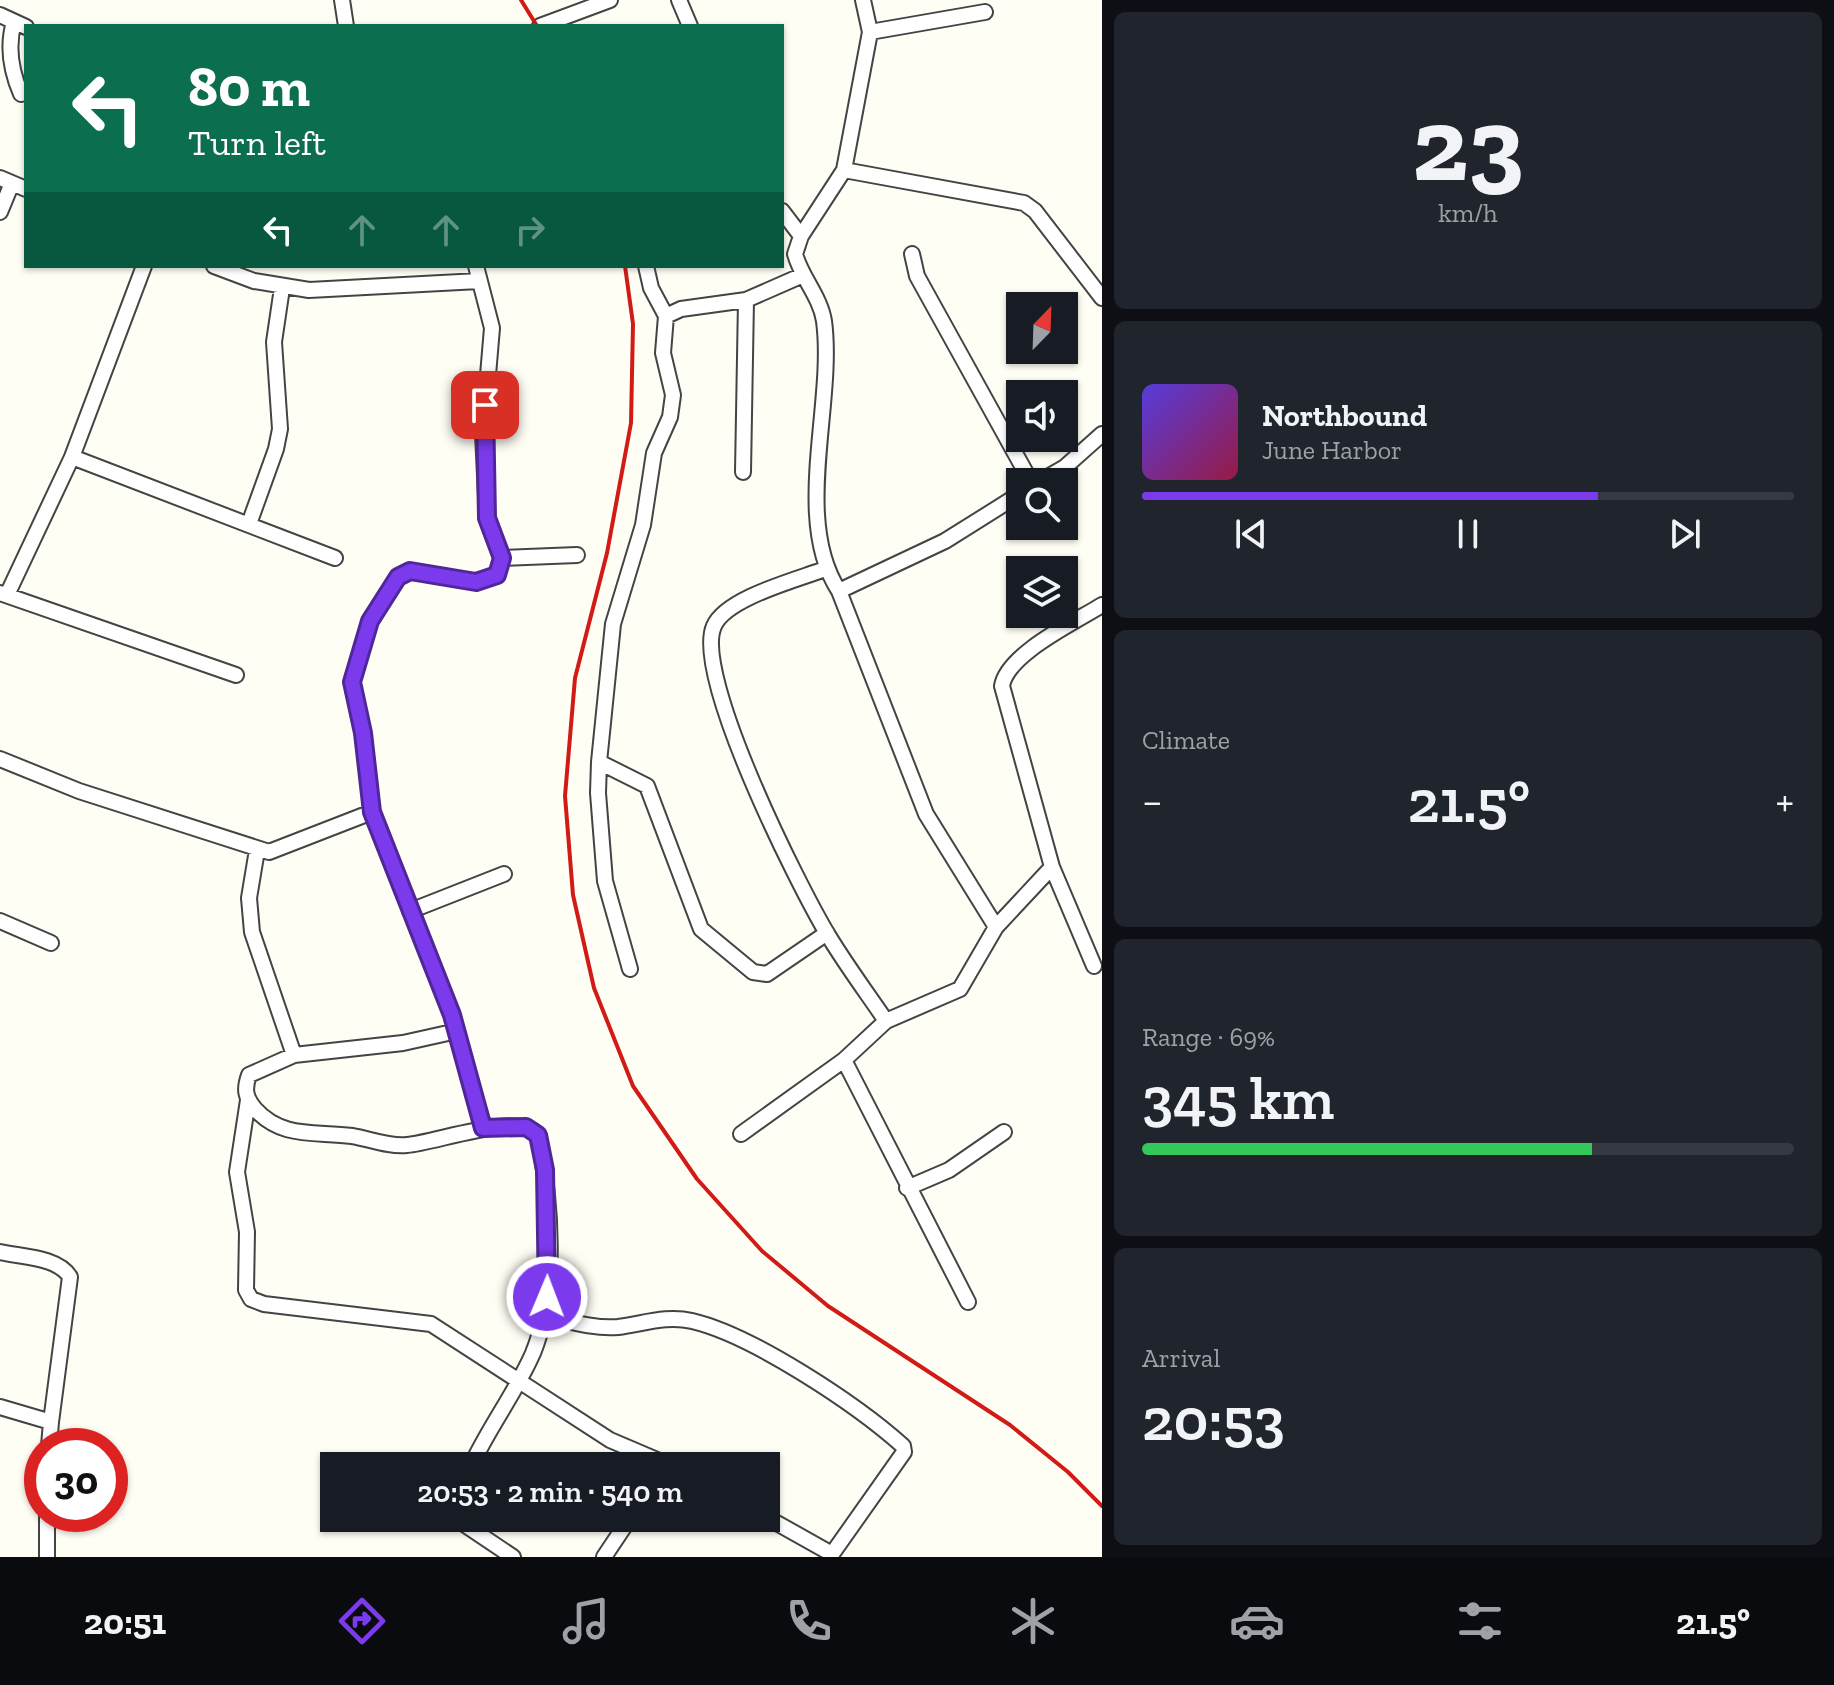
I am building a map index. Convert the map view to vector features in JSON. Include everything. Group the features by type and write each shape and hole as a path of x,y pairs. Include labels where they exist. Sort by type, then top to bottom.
{"street":[{"path":"342,0 346,24"},
{"path":"545,24 610,0"},
{"path":"679,0 689,24"},
{"path":"863,0 870,32 844,170 801,236 795,254 824,319 822,435 816,517 825,569 839,591 926,814 996,927"},
{"path":"870,32 985,12"},
{"path":"13,22 9,39 14,79 21,94"},
{"path":"844,170 1024,203 1035,211 1102,298"},
{"path":"0,212 13,183"},
{"path":"784,214 801,236"},
{"path":"912,254 917,276 1023,468"},
{"path":"143,268 72,457 4,594 236,675"},
{"path":"220,268 282,288 478,273 492,328 483,434 487,518 502,558 497,575 476,582 410,571 398,577 370,621 352,682 363,733 372,812 457,1031 483,1128"},
{"path":"630,969 605,881 598,793 613,624 643,525 654,453 670,417 673,395 663,353 666,316 651,288 646,268"},
{"path":"666,316 681,309 746,300 803,275"},
{"path":"249,524 276,449 280,429 274,342 282,288"},
{"path":"743,472 746,300"},
{"path":"1063,468 1102,434"},
{"path":"72,457 335,558"},
{"path":"839,591 945,541 1006,503"},
{"path":"502,558 577,555"},
{"path":"825,569 726,608 714,623 710,642 722,706 792,865 827,933 886,1021"},
{"path":"1094,966 1052,867 1002,686 1004,672 1102,605"},
{"path":"0,759 79,791 257,850 279,850 372,812"},
{"path":"599,762 647,786 701,929 753,972 767,974 827,933"},
{"path":"257,850 249,898 250,924 294,1055"},
{"path":"741,1134 844,1060 886,1021 960,989 996,927 1052,867"},
{"path":"410,911 504,874"},
{"path":"0,921 51,943"},
{"path":"457,1031 403,1043 294,1055 249,1075 245,1085 248,1100 237,1172 247,1232 246,1290 251,1299 264,1304 404,1318 431,1324 610,1440 638,1452"},
{"path":"844,1060 968,1302"},
{"path":"248,1100 270,1123 288,1132 348,1136 397,1145 454,1137 483,1128 526,1127 538,1135 545,1170 547,1217 545,1316 532,1354 479,1452"},
{"path":"907,1188 949,1170 1004,1132"},
{"path":"0,1252 54,1264 65,1268 70,1277 50,1428"},
{"path":"545,1316 615,1327 665,1319 693,1321 763,1351 800,1372 903,1446 904,1452 832,1554 780,1525"},
{"path":"0,1407 51,1422"},
{"path":"47,1532 47,1557"},
{"path":"476,1532 513,1557"},
{"path":"604,1557 621,1532"}],"railway":[{"path":"521,0 536,24"},
{"path":"625,268 633,324 631,423 607,553 575,678 565,796 573,895 594,988 633,1086 697,1179 762,1251 828,1306 1010,1425 1068,1472 1102,1506"}],"route":[{"path":"485,405 483,434 487,518 502,558 497,575 476,582 410,571 398,577 370,621 352,682 363,733 372,812 452,1015 483,1128 526,1127 533,1128 538,1135 545,1170 547,1297"}]}
